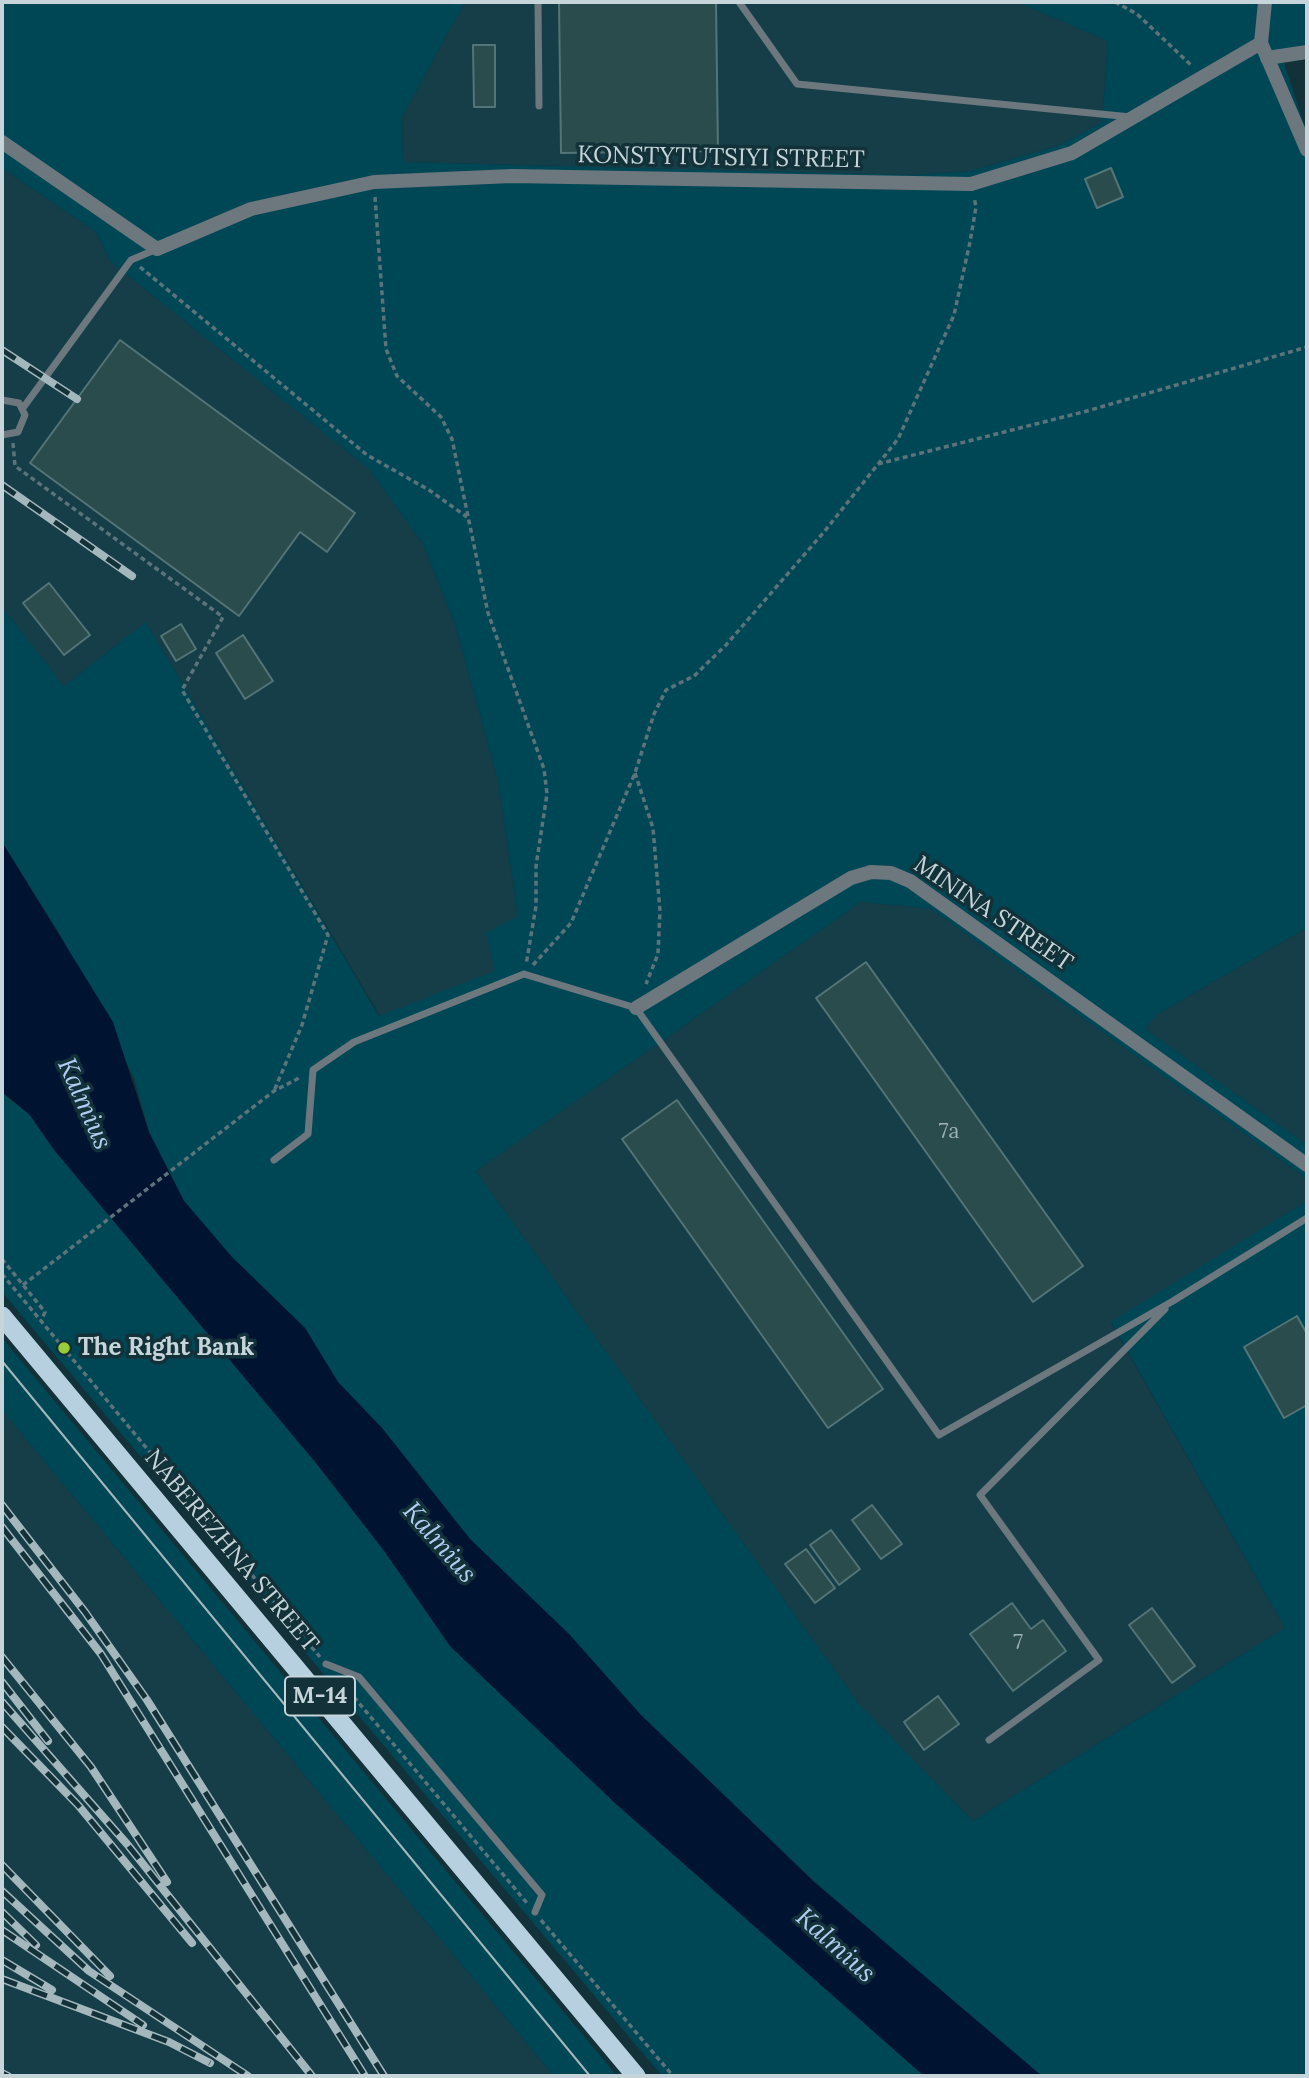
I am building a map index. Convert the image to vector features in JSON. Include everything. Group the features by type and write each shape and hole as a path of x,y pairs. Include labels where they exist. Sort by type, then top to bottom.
{"highway":[{"name":"NABEREZHNA STREET","path":"2,1316 636,2076"}],"street":[{"path":"1265,2 1261,43 1307,150"},
{"name":"KONSTYTUTSIYI STREET","path":"157,249 251,209 374,182 512,176 971,184 1072,153 1261,43"},
{"path":"1267,58 1307,52"},
{"path":"2,142 157,249"},
{"name":"MININA STREET","path":"635,1008 851,878 871,872 891,873 910,880 1307,1165"}],"lane":[{"path":"538,2 539,106"},
{"path":"739,2 797,84 1134,117"},
{"path":"2,435 12,435 22,427 23,408 131,260 157,249"},
{"path":"2,400 13,400 23,408"},
{"path":"274,1160 308,1134 313,1070 354,1042 524,974 635,1008 939,1434 1173,1301 1307,1218"},
{"path":"989,1740 1099,1660 980,1495 1173,1301"},
{"path":"326,1664 359,1677 542,1895 534,1912"}],"path":[{"path":"1115,2 1137,14 1203,77"},
{"path":"374,182 386,349 397,376 441,417 452,439 488,613 544,769 547,794 536,866 536,906 524,974"},
{"path":"524,974 556,943 571,923 635,773 654,714 666,690 694,676 726,645 898,439 954,315 976,207 971,184"},
{"path":"131,260 367,454 429,490 468,518"},
{"path":"878,464 1087,411 1307,347"},
{"path":"12,435 15,466 223,617 182,690 328,935 302,1025 274,1091"},
{"path":"635,773 653,828 660,911 658,954 635,1008"},
{"path":"23,1285 274,1091 313,1070"},
{"path":"2,1259 45,1312 41,1321"}],"shaded area":[{"path":"2,2 465,2 402,117 403,162 916,175 970,171 1060,145 1102,122 1108,41 1017,2 1307,2 1307,54 1281,54 1307,133 1307,928 1156,1015 1145,1029 1307,1145 1307,1179 931,909 861,902 476,1171 859,1704 973,1821 1285,1628 1111,1322 1307,1201 1307,2076 1042,2076 1004,2047 814,1881 640,1714 569,1634 470,1539 382,1428 338,1382 305,1328 232,1257 184,1201 149,1132 134,1078 61,936 2,842 2,607 64,686 146,622 379,1016 495,971 486,933 518,916 498,781 455,624 423,544 369,469 110,261 96,232 2,168"},
{"path":"465,2 1017,2 1108,41 1102,122 1060,145 970,171 916,175 403,162 402,117"},
{"path":"2,168 96,232 110,261 369,469 423,544 455,624 498,781 518,916 496,971 380,1016 146,622 64,686 2,607"},
{"path":"861,902 931,909 1307,1179 1307,1201 1111,1323 1285,1628 973,1821 859,1704 476,1171"},
{"path":"1307,928 1307,1145 1145,1029 1156,1015"},
{"path":"2,1083 3,1093 29,1114 55,1151 316,1463 385,1552 450,1646 615,1803 924,2076 662,2076 2,1292"},
{"path":"2,1338 617,2076 554,2076 2,1410"},
{"path":"2,1410 554,2076 2,2076"}],"water":[{"name":"Kalmius","path":"2,842 113,1022 149,1132 184,1201 232,1257 305,1328 338,1382 382,1428 470,1539 569,1634 640,1714 813,1881 1042,2076 924,2076 615,1803 450,1646 385,1552 316,1463 55,1151 29,1114 3,1093"}],"building":[{"path":"559,2 716,2 718,151 561,153"},
{"path":"473,45 495,45 495,107 474,107"},
{"path":"1111,168 1123,197 1097,208 1085,179"},
{"path":"120,340 355,513 327,552 300,532 239,616 30,463"},
{"path":"49,583 90,635 64,655 23,603"},
{"path":"181,624 196,649 176,661 161,636"},
{"path":"243,635 273,681 245,699 216,653"},
{"path":"866,962 1083,1266 1033,1302 816,998"},
{"path":"677,1100 883,1389 828,1428 622,1139"},
{"path":"1297,1316 1307,1334 1307,1405 1284,1418 1244,1347"},
{"path":"872,1505 902,1544 881,1559 852,1520"},
{"path":"831,1530 860,1569 839,1585 810,1545"},
{"path":"806,1549 835,1588 815,1603 785,1564"},
{"path":"1012,1603 1031,1629 1043,1620 1066,1651 1013,1691 970,1634"},
{"path":"1152,1608 1195,1666 1172,1683 1129,1625"},
{"path":"938,1696 959,1724 924,1750 904,1722"}],"tram line":[{"path":"2,1361 590,2076"}],"railway":[{"path":"2,350 77,399"},
{"path":"2,485 132,576"},
{"path":"2,1505 85,1612 147,1700 384,2076"},
{"path":"2,1527 101,1654 365,2076"},
{"path":"2,1657 91,1767 167,1882"},
{"path":"2,1682 48,1741"},
{"path":"2,1702 127,1844 312,2076"},
{"path":"2,1727 78,1805 192,1943"},
{"path":"2,1865 110,1976"},
{"path":"2,1891 89,1971 248,2076"},
{"path":"2,1912 36,1945"},
{"path":"2,1930 143,2025"},
{"path":"2,1960 52,1990"},
{"path":"2,1979 169,2042 210,2063"},
{"path":"2,2073 8,2076"}],"place":[{"name":"The Right Bank","path":"64,1348"}]}
